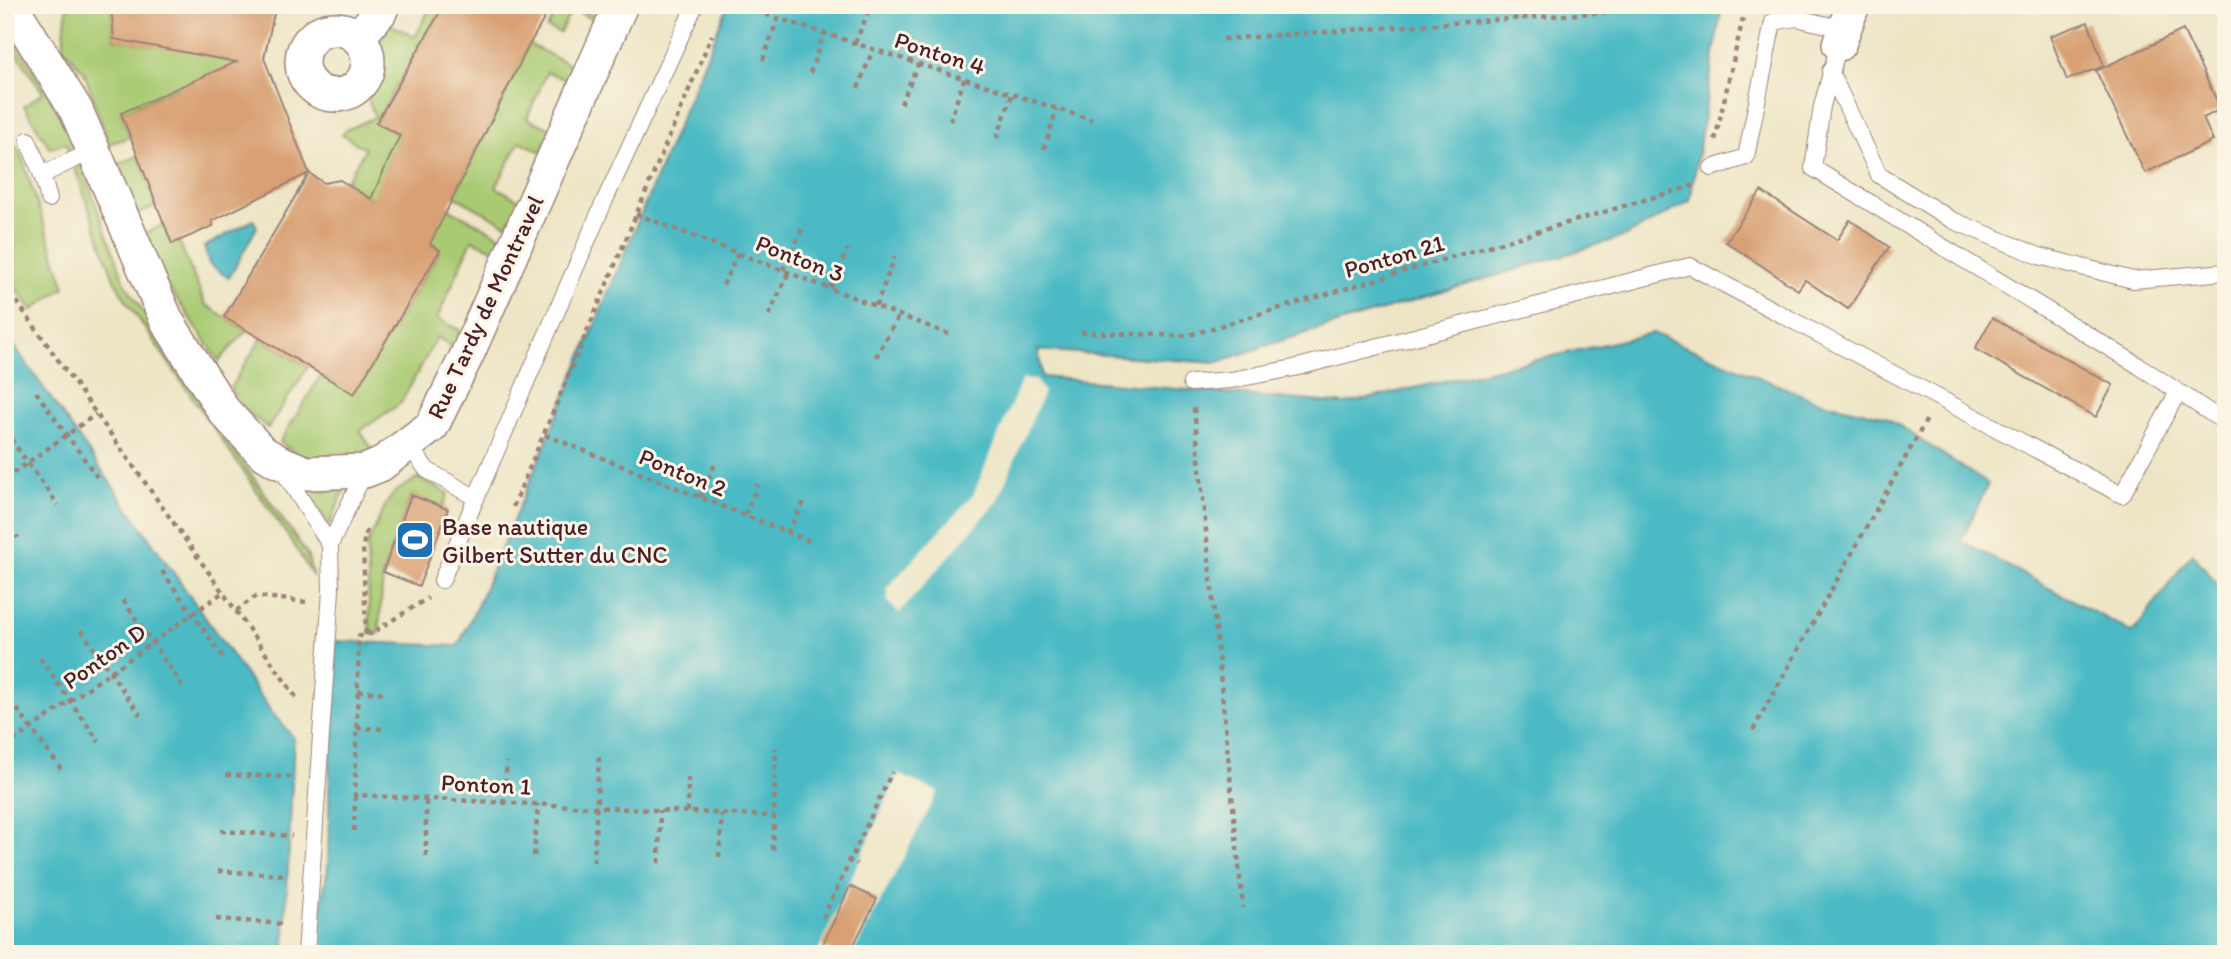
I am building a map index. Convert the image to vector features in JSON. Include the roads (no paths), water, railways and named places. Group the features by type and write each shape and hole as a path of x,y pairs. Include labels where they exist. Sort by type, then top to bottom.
{"street":[{"name":"Rue Tardy de Montravel","path":"11,5 76,110 167,321 224,411 262,452 306,473 365,471 380,465 432,426 467,355 621,5"},
{"path":"358,37 383,5"}],"lane":[{"path":"442,580 604,202 695,5"},
{"path":"1712,174 1746,157 1778,5"},
{"path":"1773,22 1797,18 1842,37"},
{"path":"1842,37 1879,175 1952,220 2039,256 2133,280 2226,272"},
{"path":"1842,37 1812,168 2010,287 2226,423"},
{"path":"28,140 49,199"},
{"path":"42,175 94,149"},
{"path":"1191,383 1231,380 1294,368 1690,266 2122,495 2178,392"},
{"path":"408,443 427,470 476,498"},
{"path":"277,461 330,545"},
{"path":"306,954 330,605 330,545 365,471"}],"water":[{"path":"728,5 1722,5 1690,201 1626,236 1215,363 1038,350 1042,377 1345,404 1653,333 1814,400 1886,417 1988,484 1961,541 2133,633 2192,553 2226,595 2226,954 318,954 318,920 328,869 332,641 458,646 517,512"},
{"path":"253,220 257,227 229,278 209,264 204,247"},
{"path":"5,333 273,714 294,738 284,954 5,954"}],"place":[{"name":"Base nautique Gilbert Sutter du CNC","path":"415,540"}]}
